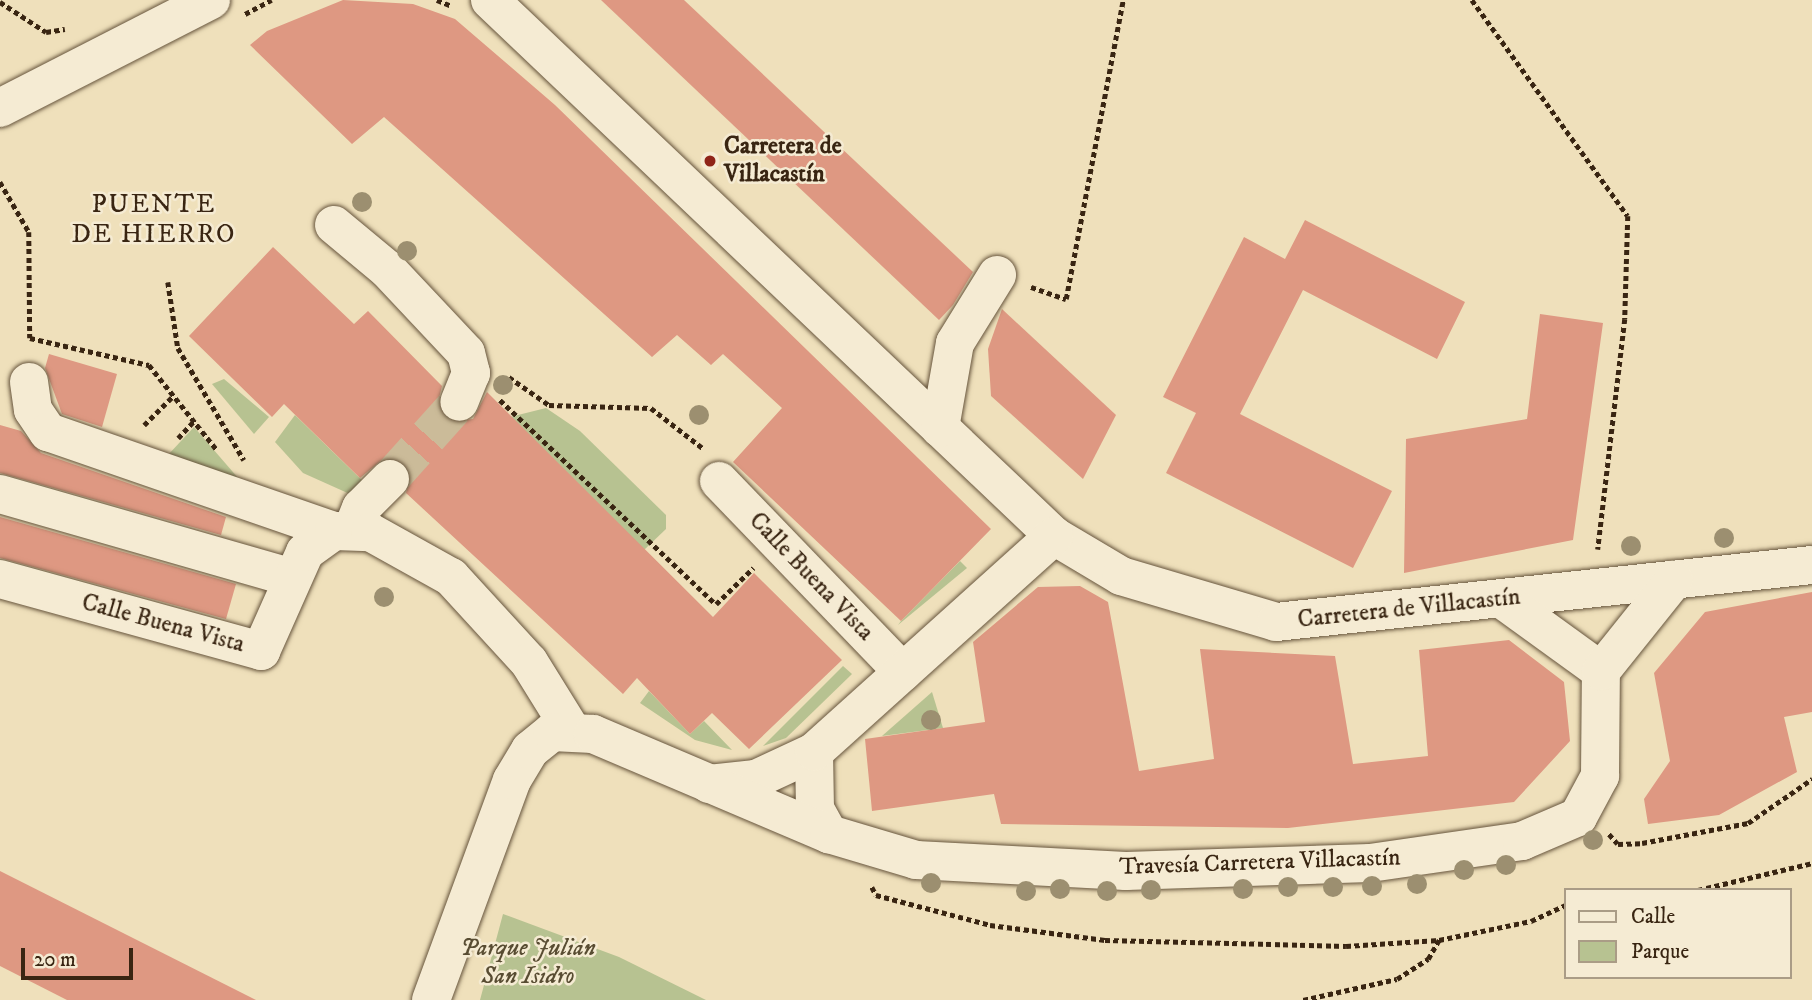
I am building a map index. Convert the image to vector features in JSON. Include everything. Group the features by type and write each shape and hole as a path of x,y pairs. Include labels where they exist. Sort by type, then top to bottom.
{"street":[{"path":"0,108 211,0"},
{"name":"Carretera de Villacastín","path":"490,0 1054,536 1121,576 1171,596 1276,622 1503,600 1812,565"},
{"path":"334,225 387,269 480,360 471,373 459,402"},
{"path":"940,428 955,343 997,275"},
{"path":"29,382 33,410 48,432 261,501 343,531 405,546 451,577 529,662 570,728 829,834"},
{"path":"343,531 390,479"},
{"name":"Calle Buena Vista","path":"719,481 903,672"},
{"path":"0,494 289,577"},
{"name":"Calle Buena Vista","path":"0,579 261,650 289,577 305,552 343,531"},
{"path":"704,784 755,779 814,752 1054,536"},
{"path":"1503,600 1598,664 1674,580"},
{"name":"Travesía Carretera Villacastín","path":"829,834 916,860 1126,871 1370,863 1521,841 1563,828 1594,795 1603,754 1595,589"},
{"path":"431,1000 512,780 539,739 570,728"},
{"path":"814,752 815,808 829,834"}],"path":[{"path":"997,275 1066,299 1123,0"},
{"path":"1472,0 1628,216 1625,319 1595,589"},
{"path":"0,2 46,32 73,28"},
{"path":"0,182 29,232 29,382"},
{"path":"168,282 178,348 229,427 261,501"},
{"path":"30,338 149,365 261,501"},
{"path":"480,360 550,405 651,408 682,427 725,470 719,481"},
{"path":"480,360 490,392 716,604 778,543"},
{"path":"1602,826 1618,844 1748,823 1812,779"},
{"path":"1706,888 1812,863"},
{"path":"867,877 876,895 990,925 1105,940 1346,946 1439,940 1531,921 1563,906"},
{"path":"1303,1000 1397,979 1428,958 1439,940"}],"green space":[{"path":"224,379 269,417 254,434 212,384"},
{"path":"546,408 580,431 666,515 666,529 644,550 510,417"},
{"path":"295,415 367,485 352,495 303,473 275,442"},
{"path":"194,427 257,500 168,455"},
{"path":"960,561 967,568 898,625 901,621"},
{"path":"843,666 852,674 786,738 763,746"},
{"path":"649,691 690,734 704,721 732,750 695,740 640,703"},
{"path":"932,692 943,728 882,736"},
{"name":"Parque Julián San Isidro","path":"503,914 619,957 706,1000 480,1000"}],"building":[{"path":"343,0 413,4 455,19 555,105 991,529 901,621 733,462 782,408 723,354 711,365 677,335 652,357 384,117 352,144 250,45 267,31"},
{"path":"601,0 684,0 973,272 953,305 939,320"},
{"path":"1305,220 1465,302 1437,359 1303,290 1240,414 1392,491 1353,568 1166,473 1196,413 1163,397 1244,237 1285,259"},
{"path":"273,247 354,324 368,311 442,386 437,406 450,422 473,419 487,392 713,617 754,573 842,660 749,749 712,713 690,734 637,678 623,694 406,493 411,474 405,463 384,458 360,478 284,404 272,417 189,336"},
{"path":"1002,309 1116,415 1083,479 991,396 988,349"},
{"path":"1540,314 1603,323 1573,540 1404,573 1406,439 1527,419"},
{"path":"49,354 117,374 102,427 62,414 45,368"},
{"path":"0,425 21,431 41,453 226,517 221,535 0,473"},
{"path":"0,517 236,584 226,619 0,558"},
{"path":"1080,586 1108,602 1139,771 1214,759 1200,649 1335,656 1353,764 1428,756 1419,650 1509,640 1564,682 1570,741 1514,802 1288,828 1001,824 994,794 872,811 865,739 985,722 973,642 1038,587"},
{"path":"1812,592 1812,712 1784,717 1797,772 1719,815 1648,824 1644,799 1670,761 1654,673 1705,612"},
{"path":"0,871 256,1000 67,1000 0,966"}],"tunnel":[{"path":"390,479 459,402"}],"place":[{"name":"Carretera de Villacastín","path":"710,161"}],"district":[{"name":"PUENTE DE HIERRO","path":"154,220"}]}
